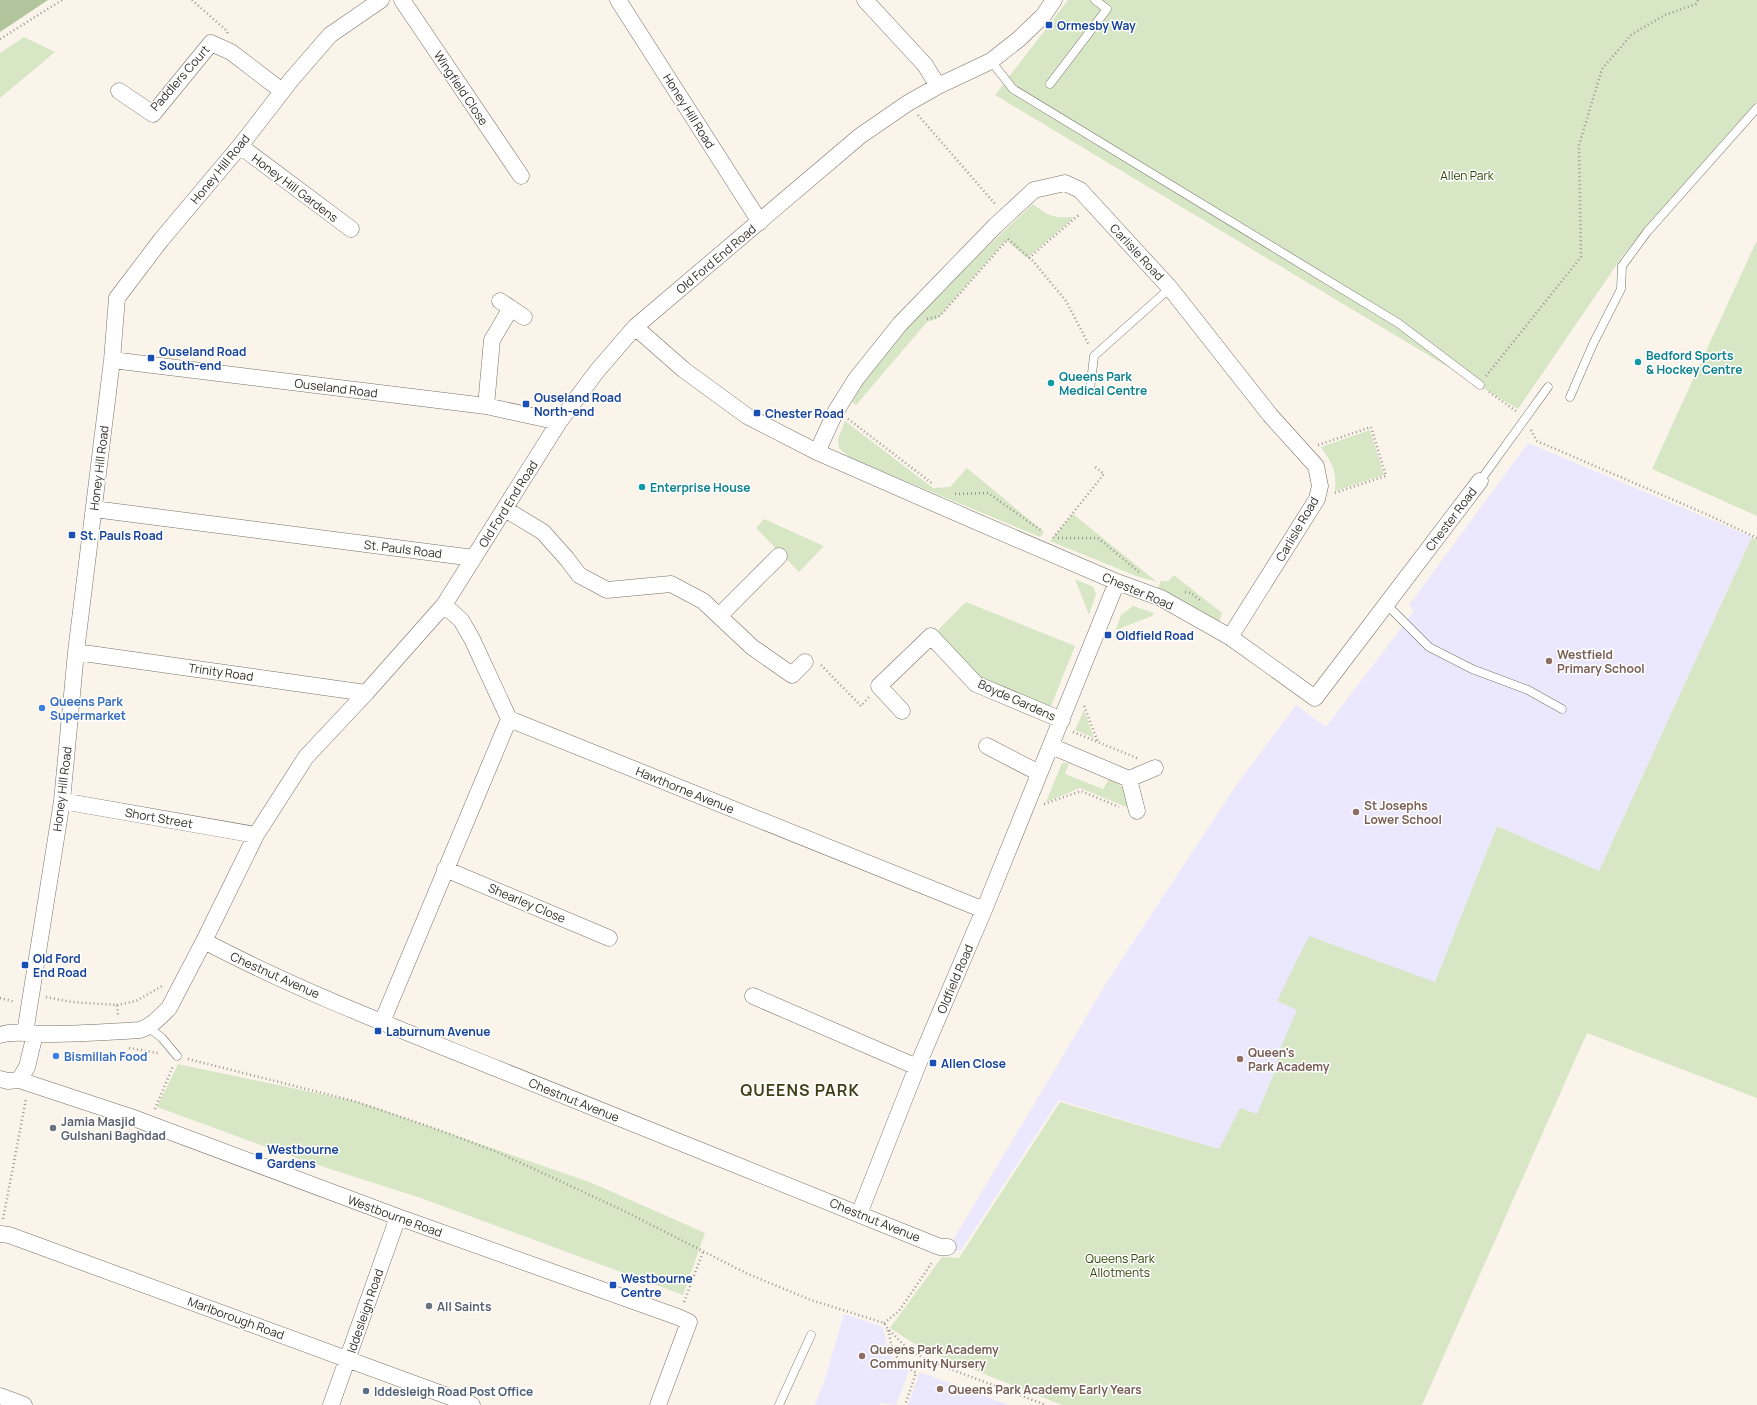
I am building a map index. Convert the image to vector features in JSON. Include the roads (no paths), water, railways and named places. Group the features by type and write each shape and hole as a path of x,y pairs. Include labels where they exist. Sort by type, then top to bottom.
{"street":[{"name":"Honey Hill Road","path":"30,1034 62,801 76,652 112,360 117,298 161,240 330,35 381,0"},
{"name":"Wingfield Close","path":"402,0 520,176"},
{"name":"Honey Hill Road","path":"618,0 760,222"},
{"path":"865,0 925,65 938,86"},
{"name":"Old Ford End Road","path":"148,1027 169,1008 256,835 306,757 366,693 444,605 559,422 597,371 635,327 860,136 908,103 938,86 991,61 1019,39 1043,16 1054,0"},
{"name":"Paddlers Court","path":"118,91 152,114 211,43 231,52 282,92"},
{"name":"Honey Hill Gardens","path":"240,146 351,229"},
{"name":"Carlisle Road","path":"817,452 843,412 856,379 900,324 1000,221 1034,190 1065,183 1080,190 1170,288 1270,415 1316,466 1320,486 1317,499 1230,637"},
{"path":"486,406 492,340 505,304 524,317"},
{"name":"Chester Road","path":"635,327 684,370 747,416 817,452 1117,582 1161,598 1230,637 1315,698 1480,481"},
{"name":"Ouseland Road","path":"112,360 486,406 559,422"},
{"name":"St. Pauls Road","path":"94,509 474,558"},
{"path":"505,509 544,532 579,575 607,590 671,584 703,601 720,615 752,647 792,675 805,662"},
{"path":"720,615 779,556"},
{"name":"Oldfield Road","path":"859,1214 917,1067 984,910 1117,582"},
{"path":"382,1022 509,719 472,639 461,620 444,605"},
{"name":"Boyde Gardens","path":"902,711 879,686 931,636 976,684 1062,720"},
{"name":"Trinity Road","path":"76,652 366,693"},
{"name":"Hawthorne Avenue","path":"509,719 984,910"},
{"path":"987,746 1039,773"},
{"path":"1051,746 1129,779 1155,768"},
{"path":"1129,779 1137,811"},
{"name":"Short Street","path":"62,801 256,835"},
{"name":"Shearley Close","path":"445,869 609,938"},
{"name":"Chestnut Avenue","path":"204,941 254,967 382,1022 733,1165 944,1247"},
{"path":"754,996 917,1067"},
{"path":"0,1035 21,1032 30,1034 124,1031 140,1030 148,1027"},
{"path":"0,1079 8,1081 19,1080 27,1066 30,1034"},
{"name":"Westbourne Road","path":"19,1080 149,1124 398,1217 689,1322 658,1405"},
{"name":"Iddesleigh Road","path":"331,1405 398,1217"},
{"name":"Marlborough Road","path":"1,1230 9,1235 472,1405"},
{"path":"0,1396 24,1405"}],"lane":[{"path":"1050,84 1108,9 1095,0"},
{"path":"991,61 1012,89 1398,323 1480,385"},
{"path":"1570,397 1593,344 1621,289 1622,266 1647,232 1757,108"},
{"path":"1090,390 1094,356 1170,288"},
{"name":"Chester Road","path":"1480,481 1548,387"},
{"path":"1386,604 1429,647 1472,669 1528,690 1562,709"},
{"path":"148,1027 162,1038 177,1056"},
{"path":"779,1405 811,1335"}],"place":[{"name":"Ormesby Way","path":"1049,25"},
{"name":"Ouseland Road South-end","path":"151,358"},
{"name":"Bedford Sports & Hockey Centre","path":"1638,362"},
{"name":"Queens Park Medical Centre","path":"1051,383"},
{"name":"Ouseland Road North-end","path":"526,404"},
{"name":"Chester Road","path":"757,413"},
{"name":"Enterprise House","path":"642,487"},
{"name":"St. Pauls Road","path":"72,535"},
{"name":"Oldfield Road","path":"1108,635"},
{"name":"Westfield Primary School","path":"1549,661"},
{"name":"Queens Park Supermarket","path":"42,708"},
{"name":"St Josephs Lower School","path":"1356,812"},
{"name":"Old Ford End Road","path":"25,965"},
{"name":"Laburnum Avenue","path":"378,1031"},
{"name":"Bismillah Food","path":"56,1056"},
{"name":"Queen's Park Academy","path":"1240,1059"},
{"name":"Allen Close","path":"933,1063"},
{"name":"Jamia Masjid Gulshani Baghdad","path":"53,1128"},
{"name":"Westbourne Gardens","path":"259,1156"},
{"name":"Westbourne Centre","path":"613,1285"},
{"name":"All Saints","path":"429,1306"},
{"name":"Queens Park Academy Community Nursery","path":"862,1356"},
{"name":"Queens Park Academy Early Years","path":"940,1389"},
{"name":"Iddesleigh Road Post Office","path":"366,1391"}],"district":[{"name":"QUEENS PARK","path":"800,1090"}],"park label":[{"name":"Allen Park","path":"1467,175"},
{"name":"Queens Park Allotments","path":"1120,1265"}]}
